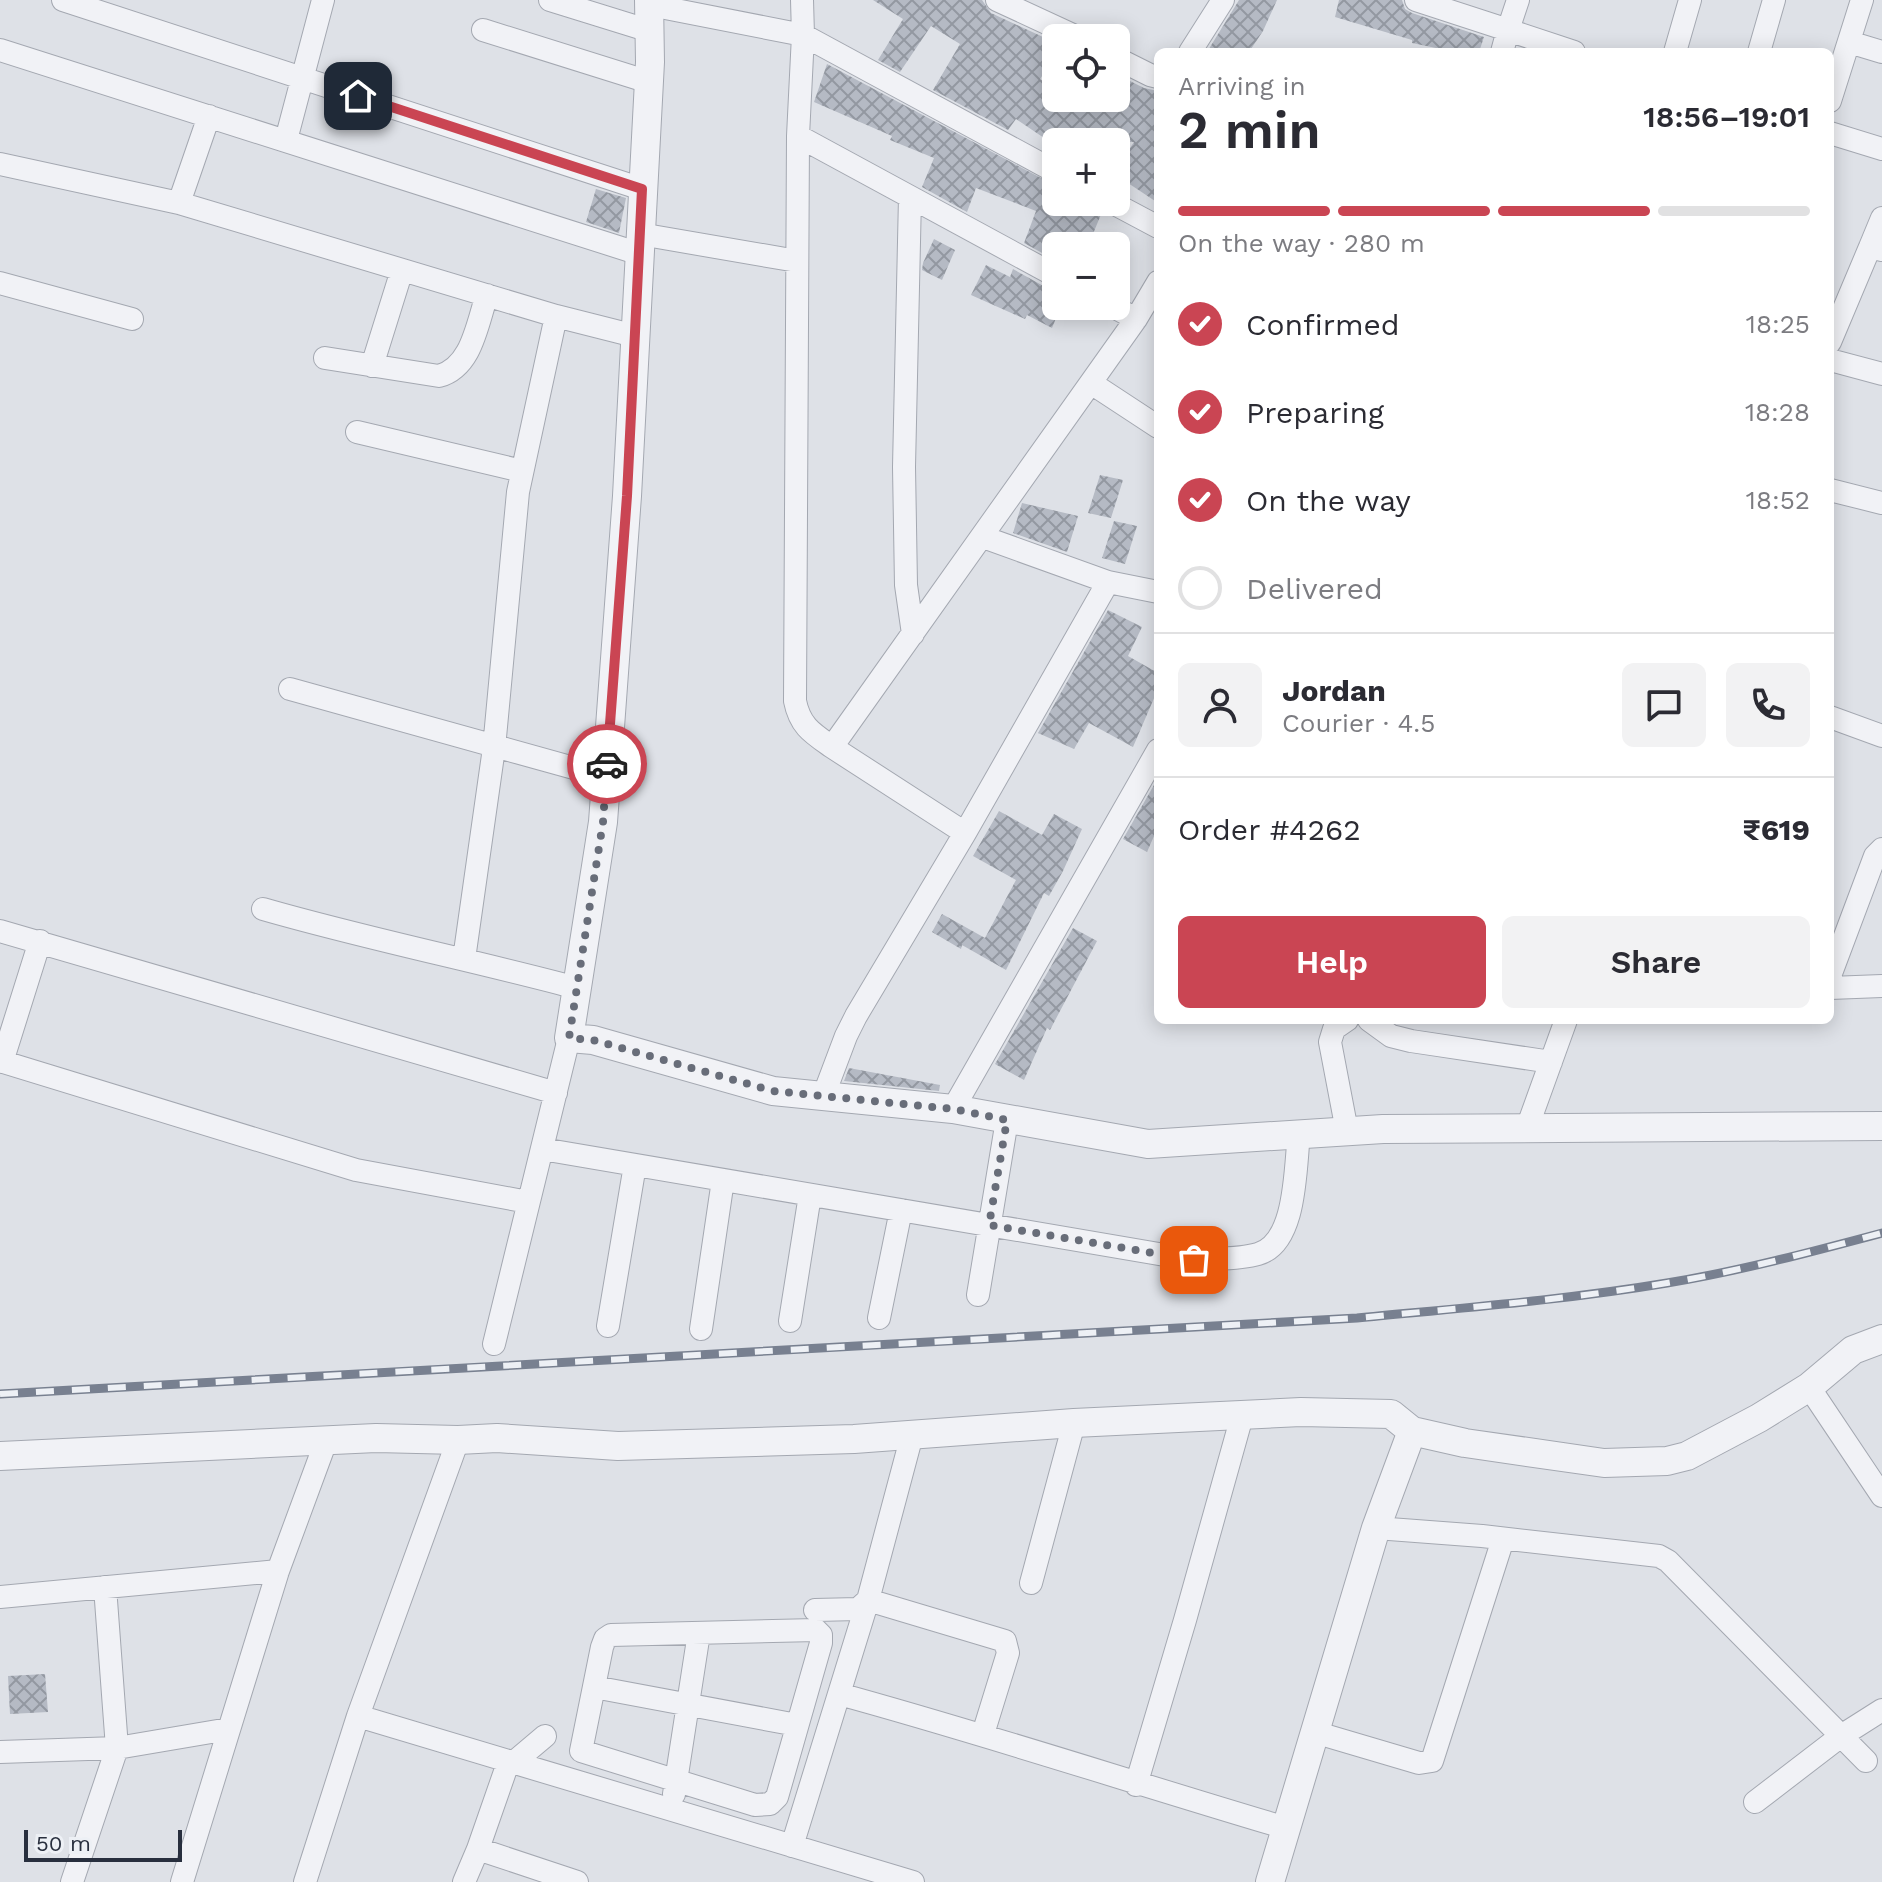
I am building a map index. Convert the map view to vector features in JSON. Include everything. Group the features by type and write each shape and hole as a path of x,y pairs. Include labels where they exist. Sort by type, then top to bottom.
{"street":[{"path":"286,140 323,0"},
{"path":"550,0 803,35 1042,164"},
{"path":"802,0 797,261 795,701 798,717 806,730 965,833"},
{"path":"997,0 1049,24"},
{"path":"1193,48 1223,0"},
{"path":"1503,48 1518,0"},
{"path":"1676,48 1690,0"},
{"path":"1760,48 1774,0"},
{"path":"1834,89 1862,0"},
{"path":"75,2 642,189"},
{"path":"1427,2 1562,48"},
{"path":"494,1344 569,1038 603,822 635,336 650,12"},
{"path":"483,30 649,82"},
{"path":"1849,42 1882,52"},
{"path":"0,50 286,140 640,244 797,261"},
{"path":"1130,65 1154,76"},
{"path":"179,203 209,116"},
{"path":"1834,134 1882,149"},
{"path":"798,136 1042,268"},
{"path":"0,164 179,203 556,316 635,336"},
{"path":"910,197 904,467 906,585 913,634"},
{"path":"1130,212 1154,225"},
{"path":"1834,334 1876,248 1882,218"},
{"path":"372,366 402,270"},
{"path":"0,283 132,319"},
{"path":"832,747 983,537 1154,289"},
{"path":"325,358 439,376 455,370 464,360 487,295"},
{"path":"464,959 494,748 522,471 556,316"},
{"path":"1130,316 1136,319"},
{"path":"1834,361 1882,374"},
{"path":"1091,383 1154,424"},
{"path":"357,432 522,471"},
{"path":"1834,491 1882,503"},
{"path":"983,537 1108,582 1154,591"},
{"path":"823,1097 856,1016 1108,582"},
{"path":"290,689 606,777"},
{"path":"1834,718 1882,736"},
{"path":"953,1109 1154,757"},
{"path":"1834,965 1875,856 1882,849"},
{"path":"263,909 364,938 464,959 577,988"},
{"path":"0,931 556,1093"},
{"path":"40,941 1,1061 356,1170 528,1202"},
{"path":"1834,988 1882,986"},
{"path":"1341,1024 1334,1029 1330,1042 1347,1131"},
{"path":"1374,1024 1391,1036 1411,1041 1551,1062"},
{"path":"1527,1128 1565,1024"},
{"path":"569,1038 593,1040 773,1091 953,1109 1148,1144 1347,1131 1882,1126"},
{"path":"978,1295 1007,1120"},
{"path":"542,1149 1194,1260 1258,1254 1271,1247 1290,1216 1299,1134"},
{"path":"608,1326 635,1165"},
{"path":"701,1329 723,1180"},
{"path":"790,1321 810,1195"},
{"path":"879,1318 901,1210"},
{"path":"0,1456 376,1438 497,1438 618,1446 854,1439 1074,1423 1366,1412 1391,1414 1412,1431 1465,1443 1604,1463 1646,1463 1687,1456 1809,1387 1853,1350 1882,1339"},
{"path":"1809,1387 1882,1496"},
{"path":"1136,1785 1242,1416"},
{"path":"1031,1583 1074,1423"},
{"path":"1270,1882 1376,1528 1412,1431"},
{"path":"792,1846 868,1600 912,1435"},
{"path":"305,1882 358,1716 458,1440"},
{"path":"182,1882 278,1571 326,1441"},
{"path":"1376,1528 1649,1554 1668,1561 1866,1761"},
{"path":"1314,1732 1419,1763 1432,1761 1503,1539"},
{"path":"0,1597 278,1571"},
{"path":"72,1882 117,1748 105,1587"},
{"path":"868,1600 1005,1641 1008,1653 983,1734"},
{"path":"815,1610 858,1609 868,1600"},
{"path":"816,1630 821,1635 777,1797 770,1804 755,1805 581,1751 605,1639 611,1635 699,1633 816,1630"},
{"path":"671,1810 699,1633"},
{"path":"594,1687 797,1725"},
{"path":"839,1694 983,1734 1136,1785 1286,1828"},
{"path":"1755,1802 1841,1736 1882,1710"},
{"path":"358,1716 913,1882"},
{"path":"0,1752 117,1748 229,1729"},
{"path":"508,1763 513,1763 545,1736"},
{"path":"464,1882 508,1763"},
{"path":"478,1849 577,1882"}],"building":[{"path":"873,0 982,0 991,13 1042,37 1042,112 1130,112 1130,81 1154,90 1154,200 1130,184 1130,148 1134,142 1130,142 1130,128 1042,128 1042,137 1016,119 1008,130 933,90 960,44 931,26 900,72 878,60 903,19"},
{"path":"1239,0 1277,0 1252,48 1209,48"},
{"path":"1339,0 1402,0 1405,9 1412,13 1484,37 1480,48 1436,48 1335,17"},
{"path":"827,64 1042,179 1042,216 1100,216 1094,232 1042,232 1042,253 1024,243 1036,211 976,188 967,212 922,187 934,158 814,102"},
{"path":"596,189 626,198 619,233 586,222"},
{"path":"934,239 955,250 942,280 922,270"},
{"path":"986,265 1010,277 1013,269 1042,285 1042,320 1055,320 1052,328 1027,315 1025,319 971,295"},
{"path":"1100,475 1123,480 1111,518 1088,513"},
{"path":"1022,503 1078,516 1067,552 1013,533"},
{"path":"1114,521 1137,526 1125,564 1102,558"},
{"path":"1108,610 1142,627 1128,656 1154,671 1154,698 1133,747 1089,723 1074,749 1038,733"},
{"path":"1154,785 1154,836 1147,852 1123,839"},
{"path":"999,811 1042,835 1054,814 1082,829 1063,871 1049,896 1044,893 1006,970 932,932 942,914 985,938 1016,880 973,856"},
{"path":"1073,928 1097,941 1050,1030 1047,1028 1024,1080 995,1064"},
{"path":"849,1068 940,1085 939,1091 844,1081"},
{"path":"45,1674 48,1712 10,1714 8,1676"}],"railway":[{"path":"0,1394 1357,1318 1552,1299 1667,1283 1748,1267 1882,1233"}],"way so far":[{"path":"607,764 603,822 569,1038 593,1040 773,1091 953,1109 1007,1120 989,1225 1194,1260"}],"route":[{"path":"358,96 642,189 627,496 607,764"}]}
